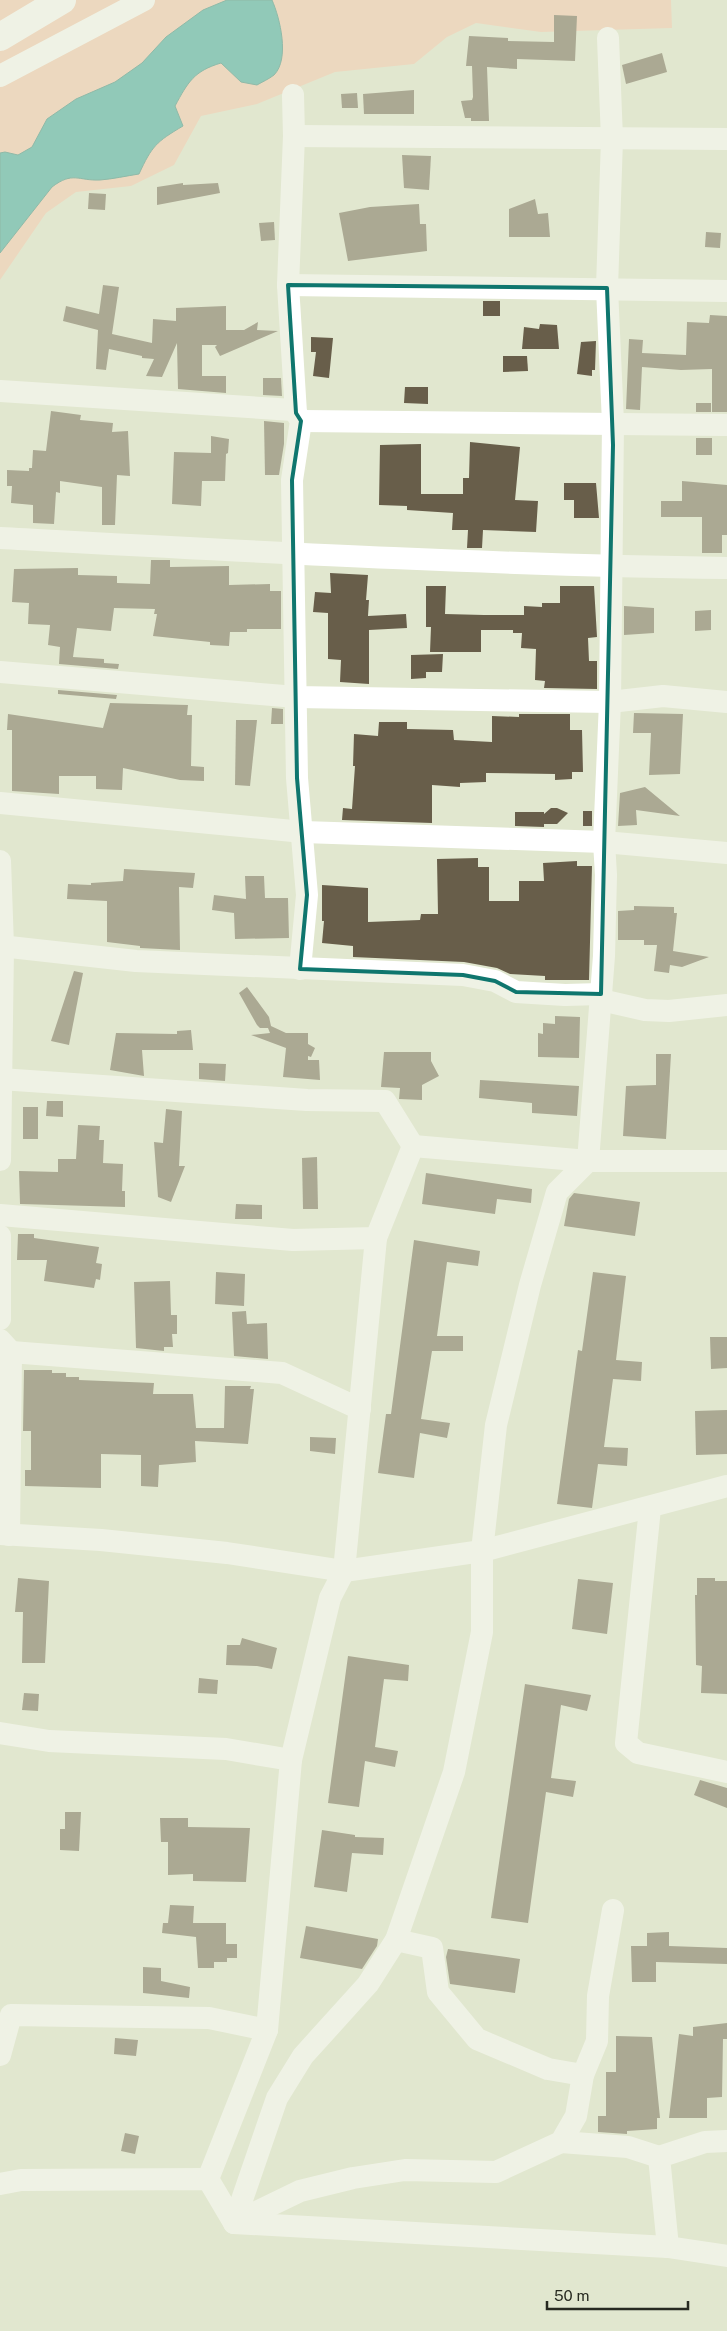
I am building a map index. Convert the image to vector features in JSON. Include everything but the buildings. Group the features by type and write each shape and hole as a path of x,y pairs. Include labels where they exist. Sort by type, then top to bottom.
{"main road":[{"path":"0,37 62,0"}],"street":[{"path":"0,76 144,0"},
{"path":"234,2223 277,2098 303,2056 368,1984 396,1940 454,1772 482,1632 482,1551 496,1425 530,1285 557,1192 588,1161 601,997 606,893 604,842 617,567 607,288 612,139 608,38"},
{"path":"293,95 294,136 288,285 299,417 292,480 295,554 297,778 303,832 306,896 300,969"},
{"path":"294,136 727,139"},
{"path":"288,285 727,291"},
{"path":"0,391 293,410 299,417 727,425"},
{"path":"0,538 295,554 617,567 727,568"},
{"path":"0,672 296,697 610,702 663,696 727,702"},
{"path":"0,804 303,832 604,842 727,853"},
{"path":"0,861 2,946 0,1160"},
{"path":"2,946 136,961 463,976 495,981 516,992 601,997 644,1010 669,1011 727,1005"},
{"path":"1,1079 307,1100 385,1101 414,1146"},
{"path":"414,1146 588,1161 727,1161"},
{"path":"208,2179 267,2030 291,1760 330,1598 344,1571 376,1238 414,1146"},
{"path":"0,1215 293,1240 376,1238"},
{"path":"0,1236 0,1320"},
{"path":"360,1409 282,1373 5,1346 4,1534 101,1540 227,1553 344,1571 482,1551 650,1508 727,1486"},
{"path":"650,1508 626,1742 638,1752 727,1772"},
{"path":"0,1733 48,1741 226,1749 291,1760"},
{"path":"561,2142 576,2116 583,2075 597,2041 598,1996 613,1910"},
{"path":"396,1940 432,1948 438,1992 477,2040 548,2068 583,2075"},
{"path":"0,2055 11,2015 209,2018 267,2030"},
{"path":"234,2223 300,2191 335,2182 405,2170 496,2172 561,2142 628,2147 659,2157 705,2142 727,2141"},
{"path":"659,2157 668,2247"},
{"path":"208,2179 234,2223"},
{"path":"0,2184 21,2180 208,2179"},
{"path":"234,2223 668,2247 727,2256"}],"highlighted area":[{"path":"288,285 607,288 613,445 601,994 516,992 495,981 463,975 300,969 307,895 297,778 292,480 301,421 296,413"}],"shaded area":[{"path":"0,0 227,0 203,10 166,37 142,63 115,82 76,99 47,119 32,147 18,155 5,152 0,153"},
{"path":"272,0 671,0 672,28 541,32 476,23 447,37 414,64 335,72 257,104 201,116 174,165 131,186 76,192 46,213 0,280 0,253 52,187 59,182 71,178 100,180 139,174 156,145 183,126 175,106 188,84 198,74 221,63 241,82 274,75 278,65 282,37 279,19"}],"water":[{"path":"227,0 272,0 278,17 283,49 279,68 274,75 257,85 241,82 221,63 204,70 188,84 175,106 183,126 156,146 139,174 100,180 71,178 59,182 52,187 0,253 0,153 5,152 18,155 32,147 47,119 76,99 115,82 142,63 166,37 203,10"}]}
